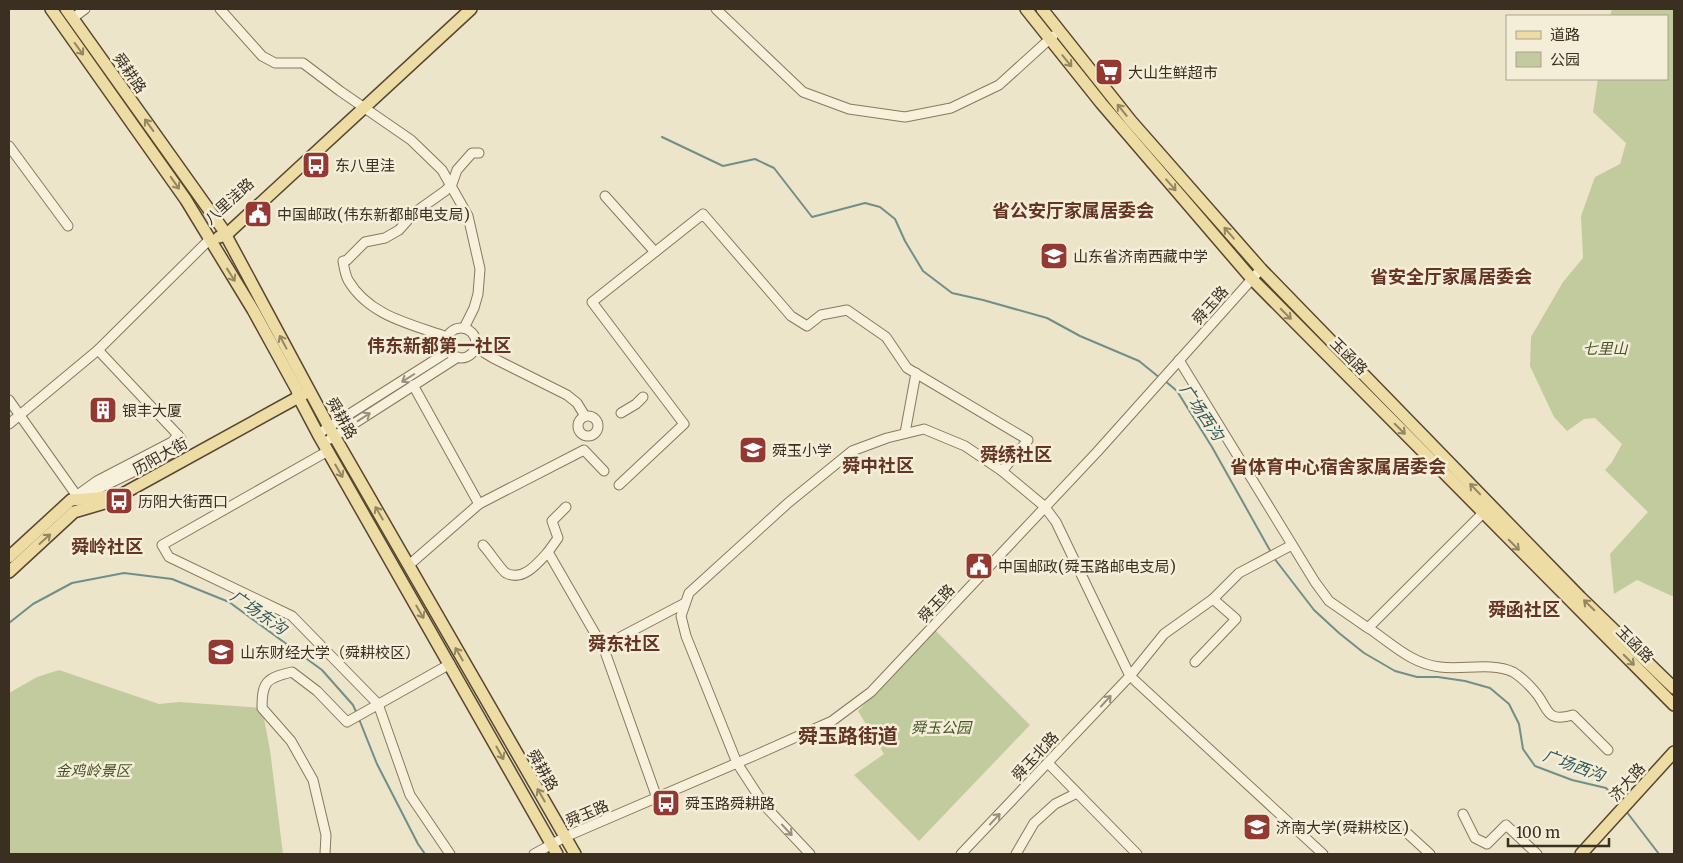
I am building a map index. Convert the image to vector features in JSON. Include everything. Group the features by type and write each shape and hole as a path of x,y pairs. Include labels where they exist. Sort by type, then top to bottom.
{"main road":[{"name":"舜耕路","path":"51,9 186,200 303,391 332,432 575,854"},
{"name":"八里洼路","path":"210,240 224,232 361,105 460,9"},
{"name":"八里洼路","path":"361,105 471,9"},
{"name":"玉函路","path":"1026,9 1101,103 1252,279 1674,705"},
{"name":"玉函路","path":"1042,9 1131,120 1261,270 1580,597 1674,688"},
{"name":"舜耕路","path":"69,14 224,232 303,391 323,443 554,849"},
{"name":"历阳大街","path":"9,557 78,498 95,499 105,496 303,391"},
{"name":"历阳大街","path":"9,572 74,512 108,502 303,391"},
{"name":"济大路","path":"1581,854 1674,752"}],"street":[{"path":"69,14 84,9"},
{"path":"220,9 262,56 275,62 303,63 411,140 442,170 468,216 480,269 478,294 474,308 464,328"},
{"path":"716,9 803,92 849,109 905,117 951,108 999,85 1060,31"},
{"path":"9,146 68,226"},
{"path":"447,337 396,321 372,307 361,297 347,279 343,261 347,260 366,242 384,238 399,230 414,213 450,186 457,170 472,153 479,153"},
{"path":"605,196 655,252"},
{"path":"619,485 684,424 592,302 702,214 791,316 807,326 821,315 847,310 886,337 907,368 1028,440 1002,471"},
{"path":"9,424 98,350 210,240"},
{"name":"舜玉路","path":"534,854 554,849 565,837 832,721 861,701 1097,452 1261,270"},
{"path":"458,357 449,352 446,342 447,337 454,329 464,328 472,333 476,346 480,350 567,395 577,403 586,416"},
{"path":"332,432 458,357 467,356 476,346"},
{"path":"74,512 78,498 172,453 179,446 180,439 178,435 98,350"},
{"path":"449,352 332,432 323,443 162,545 169,557 292,616 378,704 410,795 450,854"},
{"path":"1180,360 1314,582 1329,601 1368,628 1483,513"},
{"path":"905,433 916,373"},
{"path":"413,385 479,504"},
{"path":"621,413 636,404 643,397"},
{"path":"9,400 78,498"},
{"path":"409,565 479,504 584,450 590,436 597,431 598,422 594,417 586,416 580,420 578,426 580,432 590,436"},
{"path":"810,854 764,806 737,763 686,636 681,616 689,593 788,503 852,451 887,438 924,429 965,446 1002,471 1044,506 1056,522 1130,676 1323,854"},
{"path":"584,450 604,471"},
{"path":"483,545 505,572 519,575 533,568 558,538 552,521 566,507"},
{"name":"舜玉北路","path":"961,854 1130,676 1164,634 1182,619 1214,599 1239,573 1292,544"},
{"path":"548,552 604,649 657,798"},
{"path":"1195,662 1236,620 1214,599"},
{"path":"604,649 609,644 685,603"},
{"path":"1370,629 1416,661 1440,667 1494,668 1513,672 1536,693 1551,715 1562,718 1573,715 1608,750"},
{"path":"325,854 326,835 313,780 291,741 262,708 262,690 272,677 292,672 317,691 346,722 450,664"},
{"path":"1048,763 1137,854"},
{"path":"1016,854 1034,823 1055,804 1077,793"},
{"path":"1463,814 1475,838 1486,844 1506,825 1537,854"},
{"path":"1407,833 1429,854"}],"green space":[{"name":"七里山","path":"1612,9 1674,9 1674,597 1637,580 1614,594 1610,554 1648,512 1605,470 1622,444 1595,418 1584,419 1567,431 1554,417 1530,366 1531,337 1563,282 1583,258 1581,216 1595,177 1620,164 1626,143 1593,112 1598,80 1668,80 1668,15 1610,15"},
{"name":"舜玉公园","path":"935,630 1030,725 919,841 854,775 884,754 858,711"},
{"name":"金鸡岭景区","path":"59,670 159,704 179,702 262,708 270,750 283,854 9,854 9,693 37,677"}],"waterway":[{"name":"广场西沟","path":"662,137 723,166 755,159 774,168 812,217 865,203 880,207 895,219 905,241 923,271 952,293 1047,318 1080,336 1139,361 1160,378"},
{"name":"广场西沟","path":"1164,380 1177,391 1212,447 1272,554"},
{"name":"广场西沟","path":"1274,558 1314,610 1364,653 1395,671 1417,677 1438,677 1465,681 1490,688 1509,704 1519,724 1523,749 1535,766 1572,780 1606,788 1621,806"},
{"name":"广场东沟","path":"9,623 33,604 72,583 124,573 172,579 229,602 322,670 353,705 357,714"},
{"name":"广场东沟","path":"359,719 377,764 425,854"},
{"name":"广场西沟","path":"1626,811 1659,854"}],"place":[{"name":"大山生鲜超市","path":"1109,72"},
{"name":"东八里洼","path":"316,165"},
{"name":"中国邮政(伟东新都邮电支局)","path":"258,214"},
{"name":"山东省济南西藏中学","path":"1054,256"},
{"name":"银丰大厦","path":"103,410"},
{"name":"舜玉小学","path":"753,450"},
{"name":"历阳大街西口","path":"119,501"},
{"name":"中国邮政(舜玉路邮电支局)","path":"979,566"},
{"name":"山东财经大学（舜耕校区）","path":"221,652"},
{"name":"舜玉路舜耕路","path":"666,803"},
{"name":"济南大学(舜耕校区)","path":"1257,827"}],"district":[{"name":"省公安厅家属居委会","path":"1073,210"},
{"name":"省安全厅家属居委会","path":"1451,276"},
{"name":"伟东新都第一社区","path":"439,345"},
{"name":"舜绣社区","path":"1016,454"},
{"name":"舜中社区","path":"878,465"},
{"name":"省体育中心宿舍家属居委会","path":"1338,466"},
{"name":"舜岭社区","path":"107,546"},
{"name":"舜函社区","path":"1524,609"},
{"name":"舜东社区","path":"624,643"},
{"name":"舜玉路街道","path":"848,735"}]}
